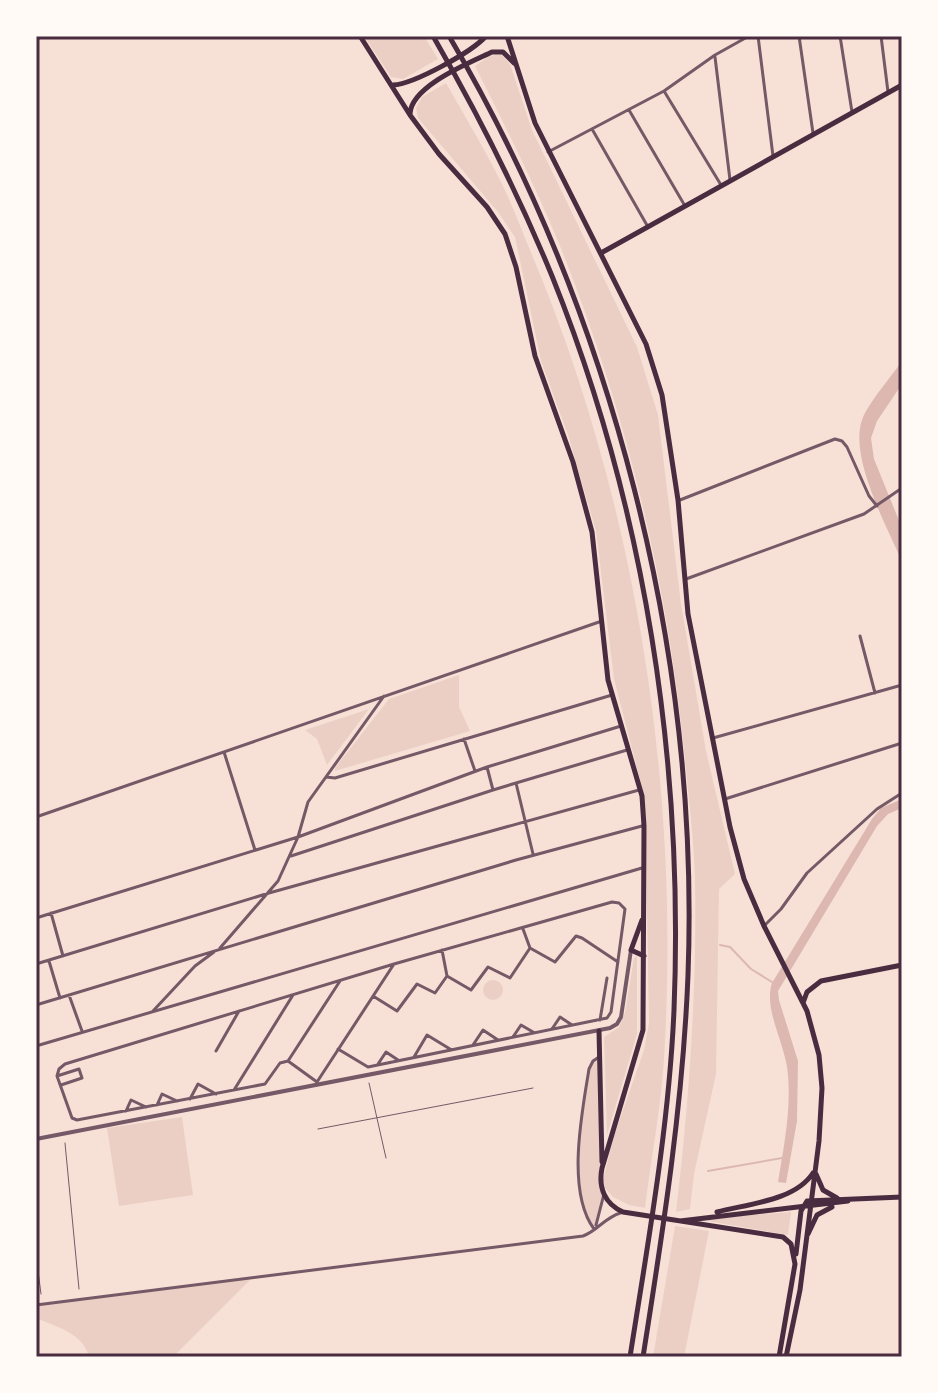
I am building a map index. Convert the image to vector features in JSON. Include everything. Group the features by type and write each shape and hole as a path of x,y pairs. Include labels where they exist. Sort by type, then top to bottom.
{"main road":[{"path":"360,36 410,115 439,154 487,207 505,234 516,267 535,356 573,462 592,532 612,695 641,790 644,826 642,1037 602,1168 600,1180 604,1194 612,1206 623,1212 782,1237 791,1244 795,1264"},
{"path":"433,36 499,158 552,278 603,427 640,576 665,738 675,899 674,1010 654,1206 630,1357"},
{"path":"449,36 506,141 565,274 597,362 625,456 657,595 677,724 688,862 684,1056 667,1207 643,1357"},
{"path":"392,85 407,83 476,45 486,36"},
{"path":"507,36 535,123 646,344 662,395 678,500 688,614 744,879 814,1033 822,1072 821,1120 815,1169 779,1357"},
{"path":"410,115 415,97 483,56 500,51 508,55 517,67"},
{"path":"601,253 902,85"},
{"path":"643,915 631,950 644,956"},
{"path":"803,1004 807,992 821,981 902,965"},
{"path":"599,1031 602,1168"},
{"path":"815,1169 821,1188 840,1201"},
{"path":"676,1222 795,1190 806,1182 815,1169"},
{"path":"701,1217 902,1197"},
{"path":"805,1242 817,1215 840,1201"},
{"path":"786,1357 798,1304 807,1205"}],"street":[{"path":"36,40 42,36"},
{"path":"548,152 664,91 715,55 749,36"},
{"path":"758,36 773,156"},
{"path":"799,36 813,133"},
{"path":"840,36 852,112"},
{"path":"881,36 888,92"},
{"path":"715,55 730,180"},
{"path":"664,91 721,185"},
{"path":"629,110 685,206"},
{"path":"592,129 648,227"},
{"path":"678,500 835,439 847,447 869,496 877,506"},
{"path":"685,580 864,514 902,488"},
{"path":"36,817 601,622"},
{"path":"860,636 875,693"},
{"path":"713,738 902,685"},
{"path":"326,777 335,778 612,695"},
{"path":"153,1011 195,966 219,948 278,881 298,837 308,802 384,696"},
{"path":"36,918 298,837 475,771 622,726"},
{"path":"464,739 475,771"},
{"path":"725,799 902,743"},
{"path":"289,857 629,749"},
{"path":"224,752 255,850"},
{"path":"487,767 493,790"},
{"path":"516,783 534,855"},
{"path":"36,964 269,893 641,790"},
{"path":"764,926 781,909 807,873 877,809 902,793"},
{"path":"36,1005 534,855 644,826"},
{"path":"36,1046 642,868"},
{"path":"338,1049 365,1066 600,1020 610,1014 625,909 614,902 523,927 394,964 63,1065 57,1076 75,1120 265,1084 280,1063 288,1061 340,981"},
{"path":"51,913 64,957"},
{"path":"523,927 530,948 555,962 571,939 578,936 618,962"},
{"path":"622,939 634,940"},
{"path":"442,950 447,976 470,991 488,967 509,979 530,948"},
{"path":"36,1139 599,1031 616,1025 620,1020 631,950 620,948"},
{"path":"49,961 60,998"},
{"path":"318,1084 394,964"},
{"path":"373,996 398,1011 416,984 435,993 447,976"},
{"path":"600,1020 607,978"},
{"path":"69,995 82,1031"},
{"path":"233,1090 293,995"},
{"path":"216,1051 239,1011"},
{"path":"552,1029 560,1017 572,1025"},
{"path":"513,1037 521,1025 535,1033"},
{"path":"473,1045 483,1030 498,1040"},
{"path":"414,1057 427,1035 452,1050"},
{"path":"378,1064 386,1052 398,1060"},
{"path":"594,1229 581,1198 580,1140 589,1069 593,1061 601,1056"},
{"path":"60,1086 82,1078 77,1060"},
{"path":"288,1061 318,1084"},
{"path":"57,1076 79,1069"},
{"path":"190,1099 198,1084 216,1094"},
{"path":"157,1105 162,1094 177,1101"},
{"path":"126,1111 131,1100 146,1107"},
{"path":"594,1229 604,1194"},
{"path":"36,1305 583,1236 607,1218 623,1212"}],"lane":[{"path":"369,1083 386,1158"},
{"path":"318,1129 533,1088"},
{"path":"65,1143 79,1289"},
{"path":"36,1255 41,1294"}],"shaded area":[{"path":"364,36 424,36 438,59 403,79 391,77"},
{"path":"501,54 510,64 532,130 637,347 658,415 681,604 706,751 735,874 719,889 716,1074 694,1174 690,1209 676,1212 691,1046 695,880 685,760 668,628 641,498 584,308 540,201 475,66 490,56"},
{"path":"446,83 508,196 567,345 598,444 623,544 643,646 657,749 665,853 667,956 663,1077 645,1208 613,1197 603,1180 614,1136 644,1050 649,1023 645,799 614,679 596,531 568,435 541,361 515,237 498,212 418,118 416,108 422,97"},
{"path":"902,361 902,384 877,421 871,438 874,459 902,528 902,562 870,488 860,447 860,429 865,413"},
{"path":"459,675 459,707 470,731 335,771 389,699"},
{"path":"369,709 327,765 317,739 305,730"},
{"path":"902,799 902,808 888,814 877,826 778,991 798,1061 797,1121 786,1183 778,1182 789,1088 786,1063 770,1004 772,983 872,819 881,808"},
{"path":"637,956 637,1034 607,1135 604,1037 619,1027 625,1013 634,958"},
{"path":"493,980 500,983 503,990 500,997 493,1000 486,997 483,990 486,983"},
{"path":"601,1056 603,1195 594,1229 585,1213 578,1171 581,1125 591,1063"},
{"path":"182,1117 193,1195 119,1206 107,1128"},
{"path":"791,1212 788,1235 707,1221 713,1218"},
{"path":"675,1226 709,1231 684,1357 653,1357"},
{"path":"254,1276 173,1357 89,1357 75,1336 36,1318 36,1306"}],"waterway":[{"path":"720,945 730,947 751,969 772,982"},
{"path":"708,1171 782,1158"}]}
